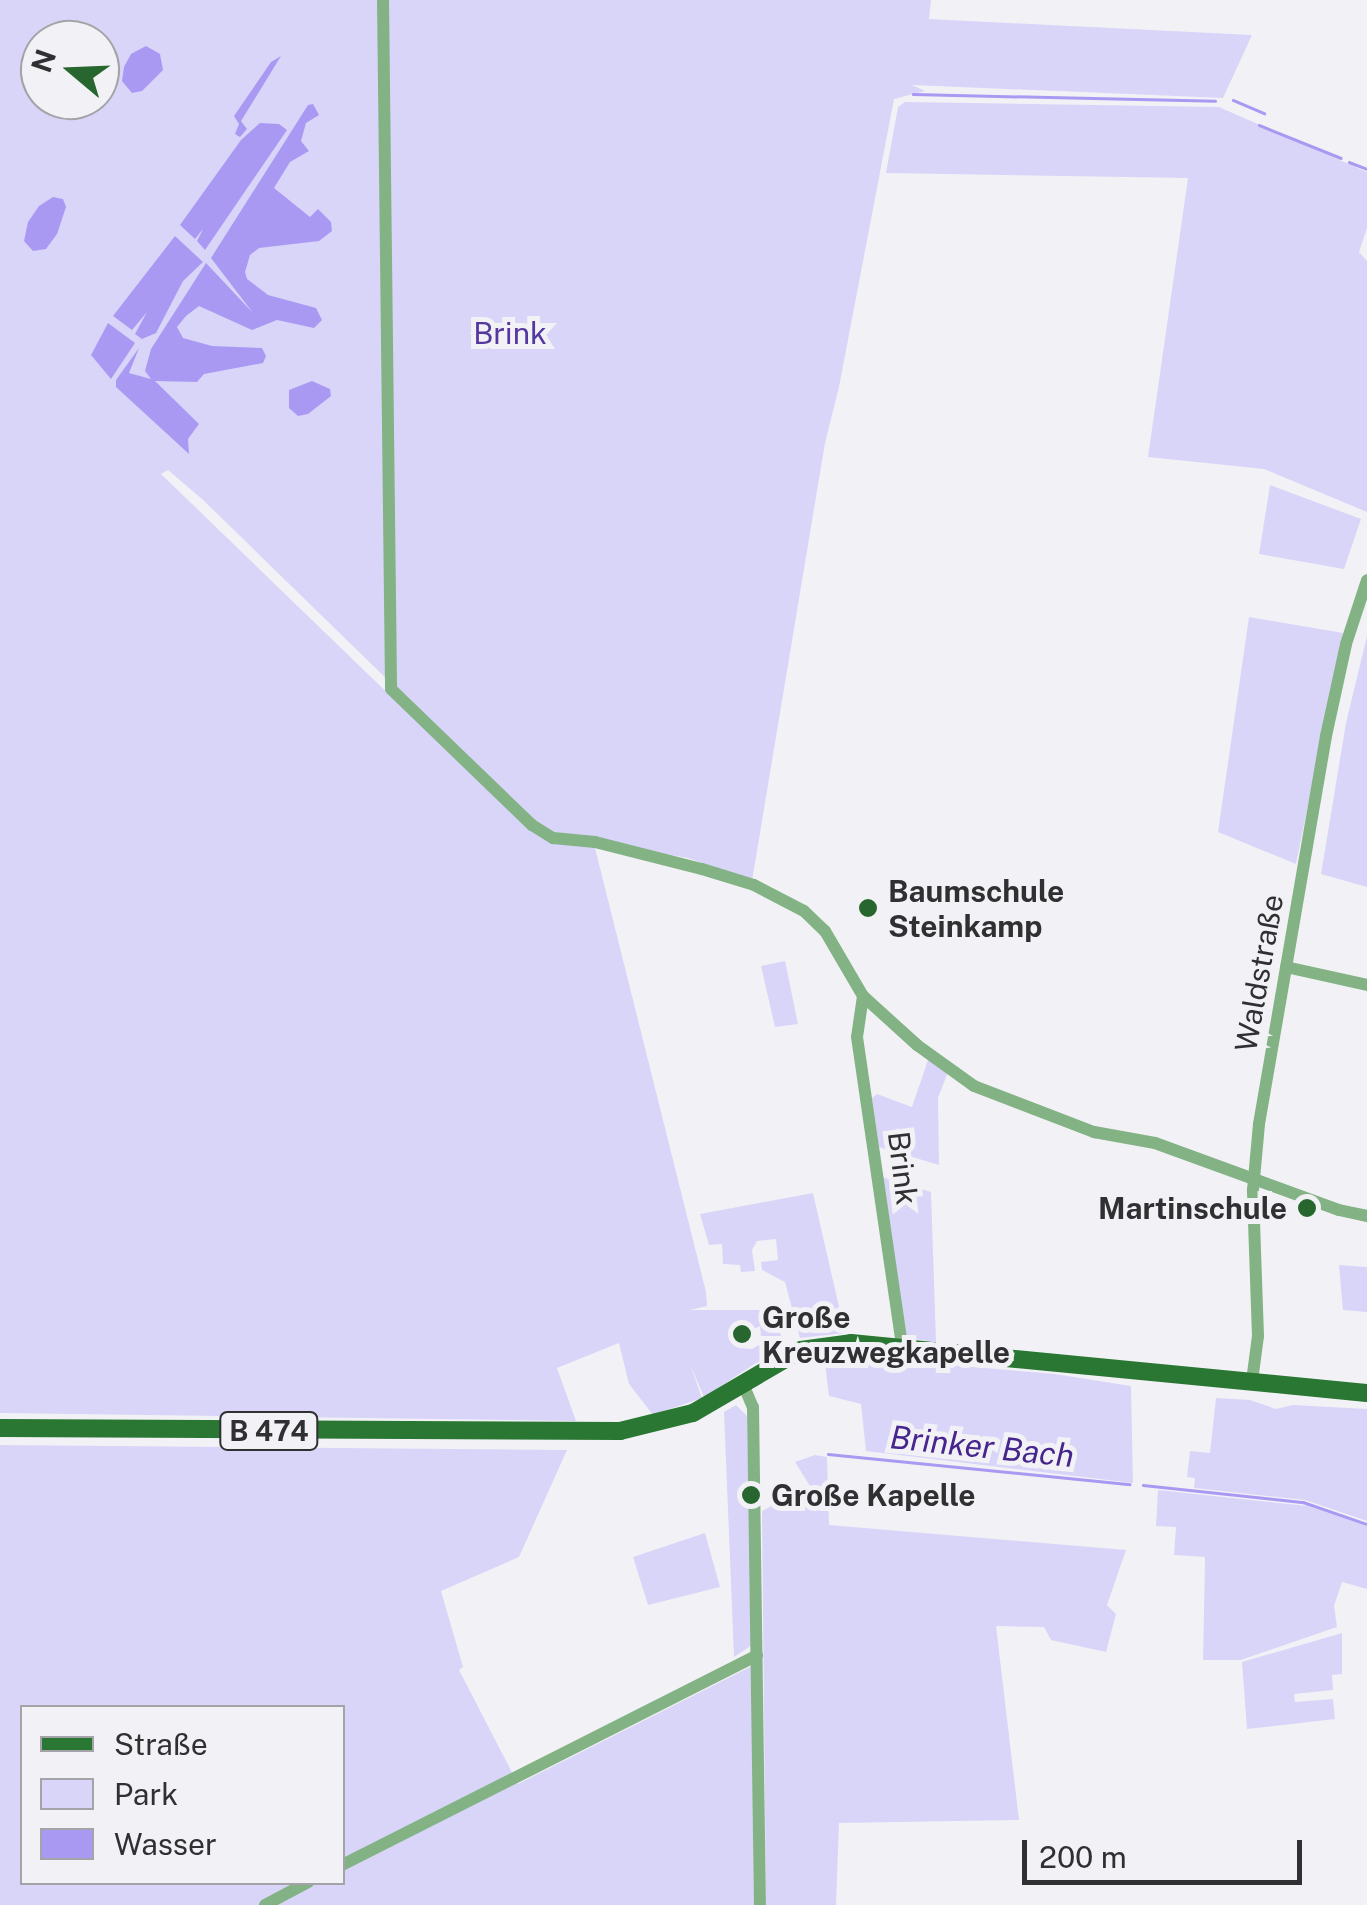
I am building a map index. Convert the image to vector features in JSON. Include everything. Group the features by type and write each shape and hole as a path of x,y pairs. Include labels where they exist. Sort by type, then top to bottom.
{"main road":[{"name":"B 474","path":"0,1428 603,1432 672,1420 743,1384 784,1357 814,1346 850,1343 1367,1393"}],"street":[{"path":"383,0 391,689 532,826 553,838 595,842 702,869 754,885 804,911 825,931 863,996 917,1045 988,1093 1112,1138 1155,1143 1339,1210 1367,1216"},
{"name":"Waldstraße","path":"1252,1381 1258,1336 1254,1178 1332,704 1367,580"},
{"path":"1286,967 1367,985"},
{"name":"Brink","path":"863,996 857,1037 902,1347"},
{"path":"743,1384 753,1407 760,1905"},
{"path":"345,1863 757,1655"},
{"path":"264,1905 302,1885"}],"green space":[{"path":"0,0 931,0 929,19 1252,35 1223,98 912,85 925,91 894,99 825,443 752,881 688,858 546,834 202,499 168,470 161,474 519,820 548,841 595,848 706,1292 707,1306 690,1310 775,1310 781,1336 761,1337 760,1326 750,1331 739,1323 734,1337 739,1348 752,1349 766,1341 787,1340 787,1349 756,1363 704,1397 690,1364 702,1398 653,1415 629,1384 619,1343 557,1368 576,1421 0,1413"},
{"path":"905,102 1219,107 1367,172 1367,228 1359,252 1367,261 1367,512 1264,469 1148,457 1188,178 886,173 898,107"},
{"path":"1270,485 1361,519 1344,569 1259,554"},
{"path":"1249,617 1343,633 1296,864 1218,832"},
{"path":"1367,636 1367,887 1321,874 1346,723"},
{"path":"785,961 798,1024 775,1027 761,966"},
{"path":"929,1057 948,1072 938,1098 939,1165 879,1147 872,1098 877,1094 912,1107"},
{"path":"882,1177 931,1192 936,1342 905,1338"},
{"path":"813,1193 845,1333 800,1338 785,1282 762,1270 761,1262 778,1260 776,1239 757,1241 752,1250 755,1271 741,1272 740,1265 723,1264 722,1244 709,1245 700,1214"},
{"path":"1339,1265 1367,1267 1367,1312 1343,1310"},
{"path":"854,1357 1055,1374 1131,1386 1133,1483 866,1451 861,1404 829,1396 825,1363"},
{"path":"1216,1398 1250,1400 1276,1409 1293,1405 1367,1409 1367,1521 1305,1500 1194,1488 1195,1478 1187,1477 1190,1451 1210,1453"},
{"path":"736,1405 747,1416 752,1645 734,1657 724,1412"},
{"path":"0,1445 567,1450 519,1557 441,1591 463,1667 459,1670 518,1784 752,1666 754,1905 0,1905"},
{"path":"815,1455 827,1457 829,1525 1126,1550 1107,1605 1116,1614 1106,1652 1051,1640 1044,1627 996,1626 1019,1820 839,1823 836,1905 766,1905 762,1511 810,1486 795,1462"},
{"path":"1158,1490 1308,1506 1367,1526 1367,1589 1342,1582 1334,1606 1337,1627 1241,1660 1203,1660 1205,1557 1174,1555 1176,1527 1156,1526"},
{"path":"705,1533 720,1587 648,1605 633,1557"},
{"path":"1342,1633 1342,1674 1332,1675 1333,1690 1294,1694 1295,1702 1333,1699 1335,1719 1247,1729 1242,1662"}],"water":[{"path":"146,46 160,54 163,70 142,91 132,93 122,81 124,67 131,54"},
{"path":"281,56 241,121 247,129 240,137 235,134 239,124 234,116 271,62"},
{"path":"313,104 319,115 306,123 301,141 309,151 290,162 274,188 310,217 318,209 331,222 332,231 319,241 259,248 250,255 245,272 247,279 268,295 316,308 322,320 314,328 277,320 252,330 199,306 186,316 177,327 183,338 212,346 262,348 266,356 263,363 204,374 197,382 155,381 199,424 188,439 189,454 116,387 116,380 139,348 129,373 151,379 145,371 151,349 206,263 253,313 211,258 308,105"},
{"path":"260,123 279,124 287,130 205,250 197,241 203,229 195,239 180,225 241,140"},
{"path":"53,197 63,199 66,207 57,234 46,249 33,251 24,241 28,222 39,206"},
{"path":"175,236 203,262 183,281 156,333 142,339 135,334 147,312 132,330 113,316"},
{"path":"108,323 135,343 111,379 91,355"},
{"path":"312,381 330,389 331,396 308,414 298,416 289,408 289,390"}],"waterway":[{"path":"913,94 1215,101"},
{"path":"1233,100 1264,113"},
{"path":"1259,125 1341,158"},
{"path":"1349,162 1367,169"},
{"name":"Brinker Bach","path":"828,1454 1130,1484"},
{"name":"Brinker Bach","path":"1143,1485 1303,1502 1367,1524"}],"place":[{"name":"Baumschule Steinkamp","path":"868,908"},
{"name":"Martinschule","path":"1307,1208"},
{"name":"Große Kreuzwegkapelle","path":"742,1334"},
{"name":"Große Kapelle","path":"751,1495"}]}
